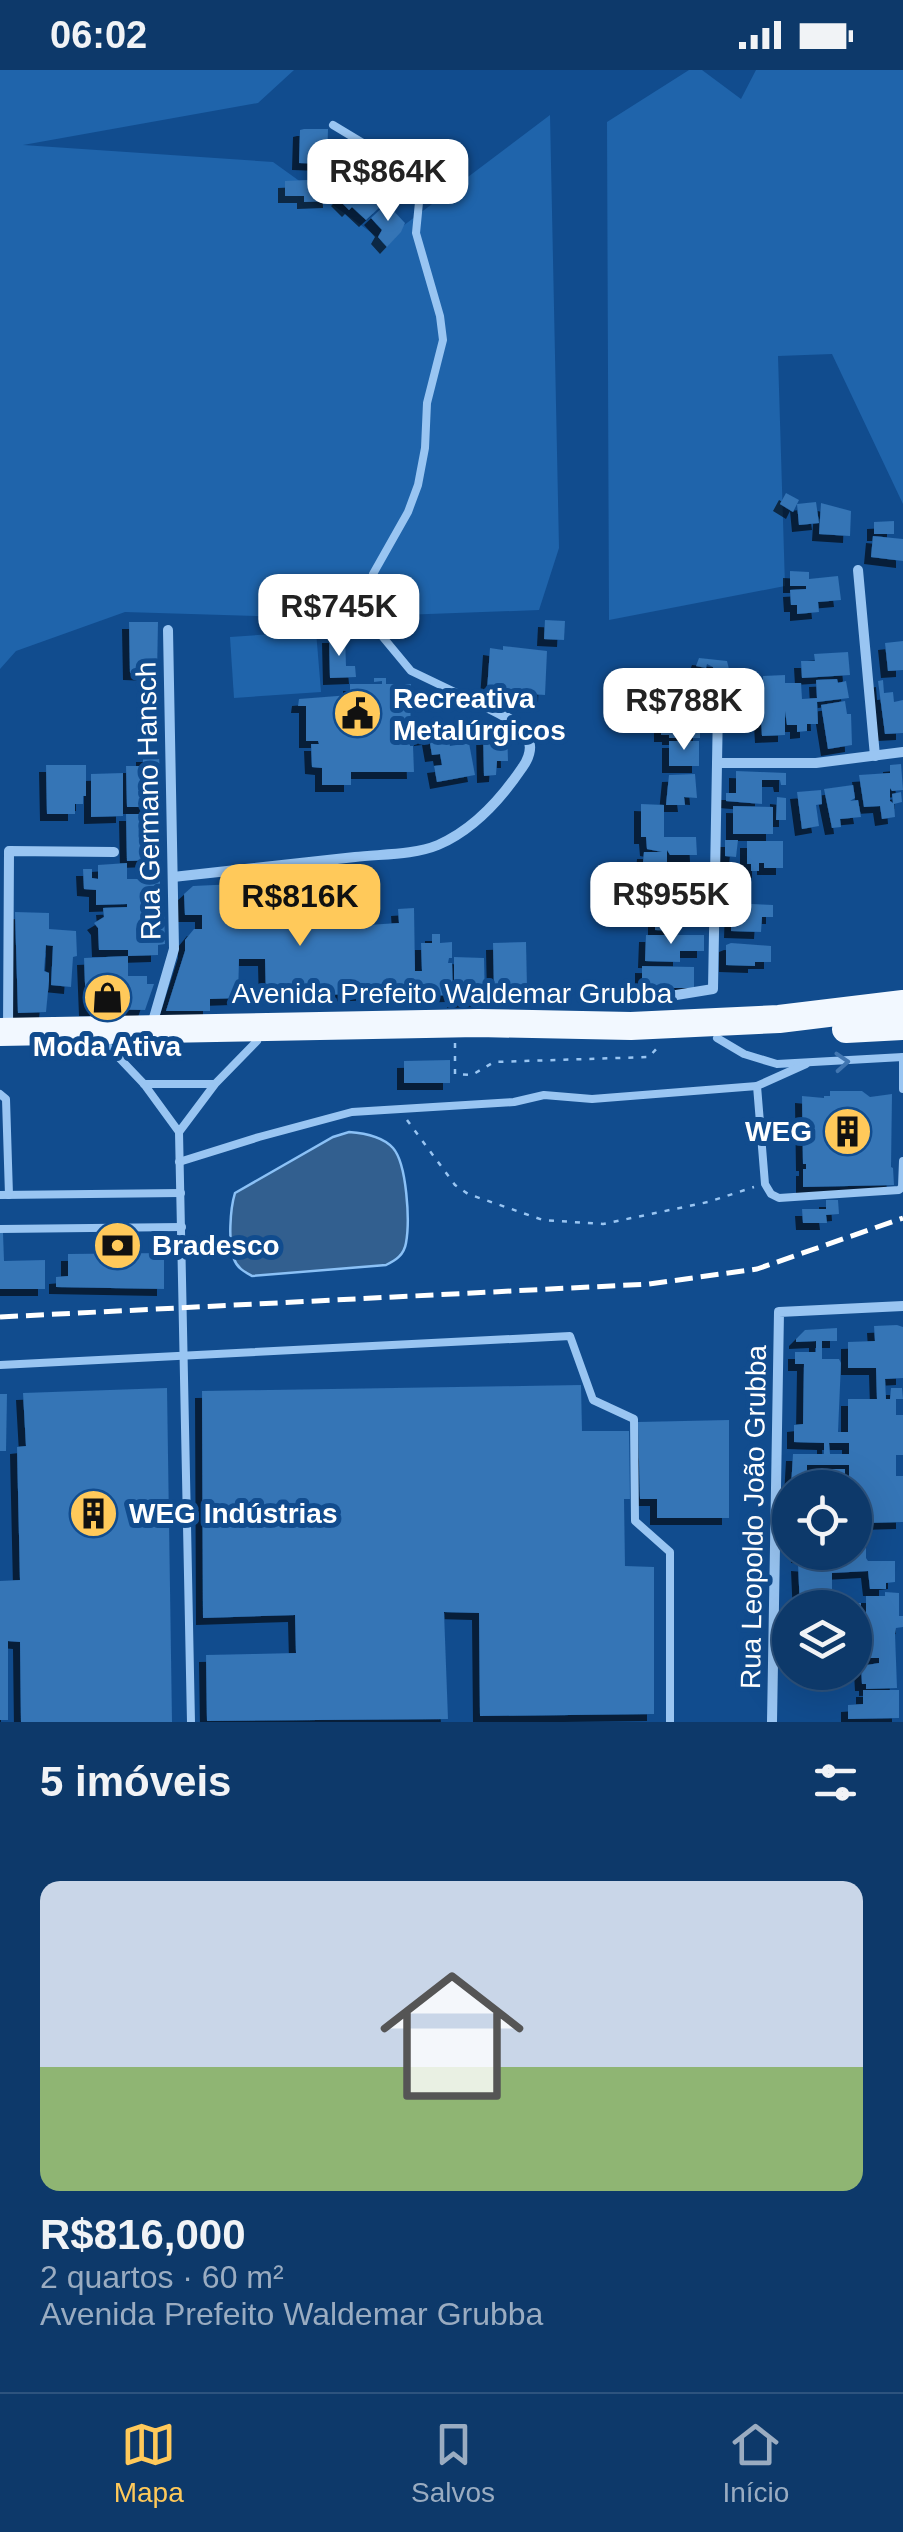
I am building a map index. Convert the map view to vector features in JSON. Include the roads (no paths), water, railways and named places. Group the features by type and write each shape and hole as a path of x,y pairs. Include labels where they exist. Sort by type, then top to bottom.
{"highway":[{"name":"Avenida Prefeito Waldemar Grubba","path":"2,1036 478,1023 664,1025 779,1019 903,1004"},
{"name":"Avenida Prefeito Waldemar Grubba","path":"2,1036 105,1043 666,1039 773,1037 903,1026"}],"street":[{"path":"858,570 875,756"},
{"name":"Rua Germano Hansch","path":"150,1029 174,950 168,630"},
{"path":"172,877 420,850 464,832 526,763 530,738 522,726 482,705"},
{"path":"664,997 713,989 718,707"},
{"path":"717,762 789,764 903,752"},
{"path":"2,1036 9,850 114,852"},
{"name":"Rua Leopoldo João Grubba","path":"772,1722 779,1312 903,1306"}],"lane":[{"path":"333,125 396,162 412,177 420,192 416,233 438,304 443,340 427,403 418,485 365,599 372,624 410,671 482,705"},
{"path":"716,1038 758,1060 806,1064 903,1057 903,1089"},
{"path":"179,1132 215,1084 257,1041"},
{"path":"105,1043 144,1084 179,1132 191,1722"},
{"path":"179,1162 352,1112 514,1102 544,1095 592,1100 757,1086 806,1064"},
{"path":"144,1084 215,1084"},
{"path":"757,1086 765,1184 771,1194 780,1198 890,1192 902,1187 903,1161"},
{"path":"0,1094 6,1100 5,1195 180,1193"},
{"path":"0,1229 182,1227"},
{"path":"0,1365 570,1336 592,1400 634,1418 635,1521 670,1552 670,1722"}],"railway":[{"path":"0,1317 649,1284 757,1269 903,1218"}],"place":[{"name":"Recreativa Metalúrgicos","path":"358,714"},
{"name":"Moda Ativa","path":"107,998"},
{"name":"WEG","path":"847,1131"},
{"name":"Bradesco","path":"117,1245"},
{"name":"WEG Indústrias","path":"94,1513"}]}
